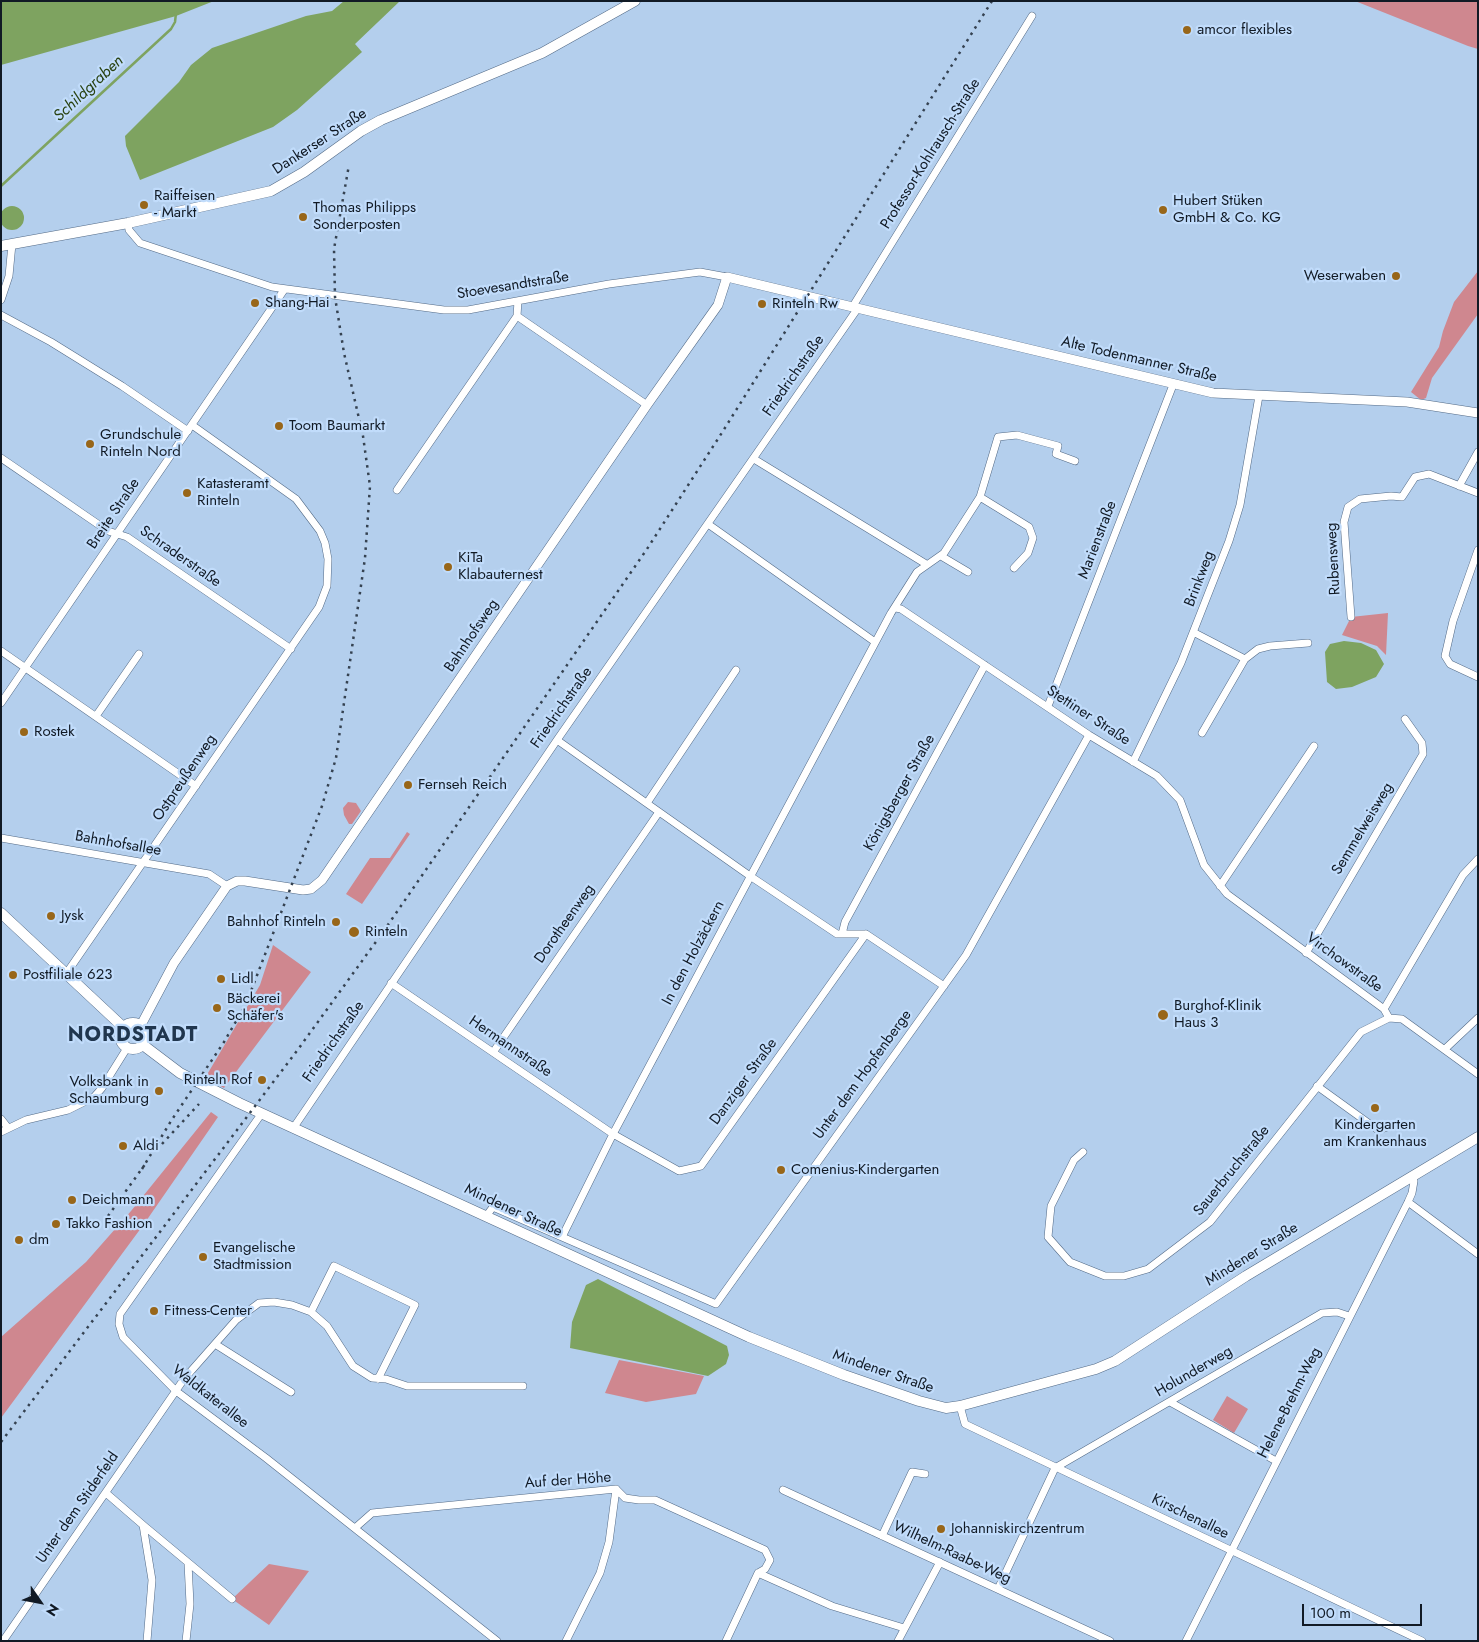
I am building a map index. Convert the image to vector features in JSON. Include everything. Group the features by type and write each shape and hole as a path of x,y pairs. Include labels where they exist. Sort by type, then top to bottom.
{"main road":[{"name":"Dankerser Straße","path":"6,245 128,223 271,191 304,172 361,131 381,120 542,52 634,1"},
{"path":"1,913 124,1028"},
{"path":"134,1023 141,1025 146,1037 144,1045 136,1049 127,1048 120,1038 124,1028 134,1023"},
{"name":"Mindener Straße","path":"144,1045 180,1073 262,1113 805,1360 919,1401 946,1408 960,1406 1096,1369 1115,1361 1246,1276 1478,1137"}],"street":[{"name":"Professor-Kohlrausch-Straße","path":"855,307 1032,16"},
{"name":"Stoevesandtstraße","path":"128,223 129,230 140,243 284,290 444,310 468,310 609,284 700,272 855,307"},
{"path":"1,300 9,276 6,245"},
{"name":"Bahnhofsweg","path":"227,886 237,880 289,889 310,889 330,871 647,405 718,306 727,277"},
{"name":"Breite Straße","path":"1,703 284,290"},
{"path":"397,490 517,316 518,301"},
{"name":"Alte Todenmanner Straße","path":"855,307 1173,385 1213,393 1407,402 1478,413"},
{"name":"Friedrichstraße","path":"294,1127 557,740 754,459 855,307"},
{"path":"1,315 51,342 190,428"},
{"path":"517,316 647,405"},
{"name":"Marienstraße","path":"1048,706 1173,385"},
{"name":"Brinkweg","path":"1133,762 1195,633 1230,541 1240,505 1259,396"},
{"name":"Ostpreußenweg","path":"66,974 291,649 324,596 328,574 328,559 320,532 296,499 280,486 190,428"},
{"path":"754,459 926,564 941,556 980,497 998,437 1017,435 1058,446 1056,454 1075,460"},
{"path":"1459,486 1478,452"},
{"name":"Schraderstraße","path":"1,458 108,531 127,537 291,649"},
{"name":"Rubensweg","path":"1351,617 1344,522 1348,507 1360,499 1391,496 1402,497 1416,477 1429,474 1478,494"},
{"path":"980,497 1028,526 1033,538 1028,553 1014,568"},
{"path":"708,524 874,642"},
{"path":"1478,550 1453,621 1445,656 1450,664 1478,677"},
{"path":"941,556 968,572"},
{"name":"In den Holzäckern","path":"562,1237 614,1134 874,642 917,572 926,564"},
{"name":"Stettiner Straße","path":"896,608 901,609 1048,706 1089,736 1167,785 1180,800 1204,865 1220,886"},
{"path":"1195,633 1245,659"},
{"path":"1202,733 1245,659 1258,649 1270,646 1308,643"},
{"path":"1,651 196,786"},
{"path":"96,716 139,654"},
{"name":"Königsberger Straße","path":"842,934 845,922 985,665"},
{"path":"646,803 736,670"},
{"name":"Semmelweisweg","path":"1306,953 1423,754 1422,744 1405,719"},
{"name":"Unter dem Hopfenberge","path":"562,1237 716,1304 966,955 1089,736"},
{"path":"557,740 750,876 837,934 866,934 944,986"},
{"path":"1220,886 1314,746"},
{"name":"Dorotheenweg","path":"494,1051 659,812"},
{"name":"Bahnhofsallee","path":"1,838 209,874 227,886"},
{"path":"1384,1009 1463,875 1478,859"},
{"path":"141,1025 169,971 227,886"},
{"name":"Virchowstraße","path":"1220,886 1238,903 1384,1009 1389,1018"},
{"name":"Danziger Straße","path":"614,1134 679,1171 701,1166 866,934"},
{"name":"Hermannstraße","path":"391,983 614,1134"},
{"path":"1389,1018 1402,1020 1478,1074"},
{"name":"Sauerbruchstraße","path":"1082,1152 1074,1160 1051,1206 1048,1237 1070,1262 1105,1276 1124,1276 1148,1270 1210,1222 1361,1032 1389,1018"},
{"path":"1445,1049 1478,1018"},
{"path":"1,1120 4,1130 26,1120 68,1110 94,1097 102,1088 127,1048"},
{"path":"1318,1086 1378,1130 1388,1127"},
{"name":"Waldkaterallee","path":"262,1113 120,1314 119,1324 123,1337 176,1391 355,1528 497,1641"},
{"name":"Helene-Brehm-Weg","path":"1186,1641 1408,1202 1413,1187 1412,1176"},
{"path":"1408,1202 1478,1254"},
{"path":"487,1215 493,1207 562,1237"},
{"path":"378,1379 415,1305 334,1266 311,1312 326,1326 353,1366 378,1379 386,1379 407,1386 523,1386"},
{"name":"Unter dem Stiderfeld","path":"3,1641 176,1391 236,1320 259,1303 274,1302 292,1305 311,1312"},
{"name":"Holunderweg","path":"1055,1468 1322,1313 1337,1312 1349,1316"},
{"path":"215,1344 291,1392"},
{"path":"1170,1402 1276,1461"},
{"name":"Kirschenallee","path":"960,1406 965,1424 1231,1552 1422,1641"},
{"path":"998,1589 1055,1468"},
{"path":"882,1536 912,1472 925,1474"},
{"path":"566,1641 600,1572 609,1542 616,1489"},
{"name":"Auf der Höhe","path":"355,1528 372,1513 616,1489 625,1498 656,1500 666,1504 765,1550 770,1560 765,1569 758,1574"},
{"name":"Wilhelm-Raabe-Weg","path":"783,1490 1110,1641"},
{"path":"106,1493 232,1600"},
{"path":"143,1525 152,1580 147,1641"},
{"path":"898,1641 940,1562"},
{"path":"186,1641 190,1604 188,1563"},
{"path":"726,1641 758,1574 832,1606 904,1628"}],"shaded area":[{"path":"1,1 214,1 176,16 1,65"},
{"path":"344,1 400,1 355,44 362,52 297,110 273,127 140,180 126,146 125,136 179,82 191,65 212,48 306,16 332,11"},
{"path":"1355,1 1478,1 1478,49 1468,46"},
{"path":"12,206 21,209 24,218 21,227 12,230 3,227 0,218 3,209"},
{"path":"1478,271 1478,314 1432,378 1426,398 1421,400 1411,392 1439,347 1454,302"},
{"path":"1388,613 1386,655 1377,646 1342,635 1351,617"},
{"path":"1344,641 1361,643 1376,650 1384,664 1376,677 1352,687 1336,689 1327,682 1325,652 1330,644"},
{"path":"348,802 356,803 361,811 352,824 349,824 344,815 343,808"},
{"path":"407,832 410,834 362,904 346,894 370,858 390,858"},
{"path":"273,945 311,972 224,1088 205,1078 260,985"},
{"path":"211,1112 218,1117 144,1224 1,1418 1,1337 86,1262 131,1211"},
{"path":"598,1279 727,1346 729,1355 726,1364 708,1376 570,1348 572,1322 586,1285"},
{"path":"619,1360 704,1376 696,1394 646,1402 605,1393"},
{"path":"1227,1396 1248,1409 1234,1433 1213,1420"},
{"path":"269,1564 309,1571 269,1625 232,1599"}],"waterway":[{"name":"Schildgraben","path":"1,186 171,29 175,22 176,13"}],"railway":[{"path":"1,1442 299,1048 383,932 647,549 992,1"},
{"path":"142,1169 171,1121 224,1042 246,1004 322,806 336,758 365,558 370,486 363,436 344,353 335,297 334,249 349,165"},
{"path":"162,1144 199,1104"},
{"path":"108,1216 146,1163"}],"place":[{"name":"amcor flexibles","path":"1187,30"},
{"name":"Raiffeisen - Markt","path":"144,205"},
{"name":"Hubert Stüken GmbH & Co. KG","path":"1163,210"},
{"name":"Thomas Philipps Sonderposten","path":"303,217"},
{"name":"Weserwaben","path":"1396,276"},
{"name":"Shang-Hai","path":"255,303"},
{"name":"Rinteln Rw","path":"762,304"},
{"name":"Toom Baumarkt","path":"279,426"},
{"name":"Grundschule Rinteln Nord","path":"90,444"},
{"name":"Katasteramt Rinteln","path":"187,493"},
{"name":"KiTa Klabauternest","path":"448,567"},
{"name":"Rostek","path":"24,732"},
{"name":"Fernseh Reich","path":"408,785"},
{"name":"Jysk","path":"51,916"},
{"name":"Bahnhof Rinteln","path":"336,922"},
{"name":"Rinteln","path":"354,932"},
{"name":"Postfiliale 623","path":"13,975"},
{"name":"Lidl","path":"221,979"},
{"name":"Bäckerei Schäfer's","path":"217,1008"},
{"name":"Burghof-Klinik Haus 3","path":"1163,1015"},
{"name":"Rinteln Rof","path":"262,1080"},
{"name":"Volksbank in Schaumburg","path":"159,1091"},
{"name":"Kindergarten am Krankenhaus","path":"1375,1108"},
{"name":"Aldi","path":"123,1146"},
{"name":"Comenius-Kindergarten","path":"781,1170"},
{"name":"Deichmann","path":"72,1200"},
{"name":"Takko Fashion","path":"56,1224"},
{"name":"dm","path":"19,1240"},
{"name":"Evangelische Stadtmission","path":"203,1257"},
{"name":"Fitness-Center","path":"154,1311"},
{"name":"Johanniskirchzentrum","path":"941,1529"}],"district":[{"name":"NORDSTADT","path":"133,1036"}]}
